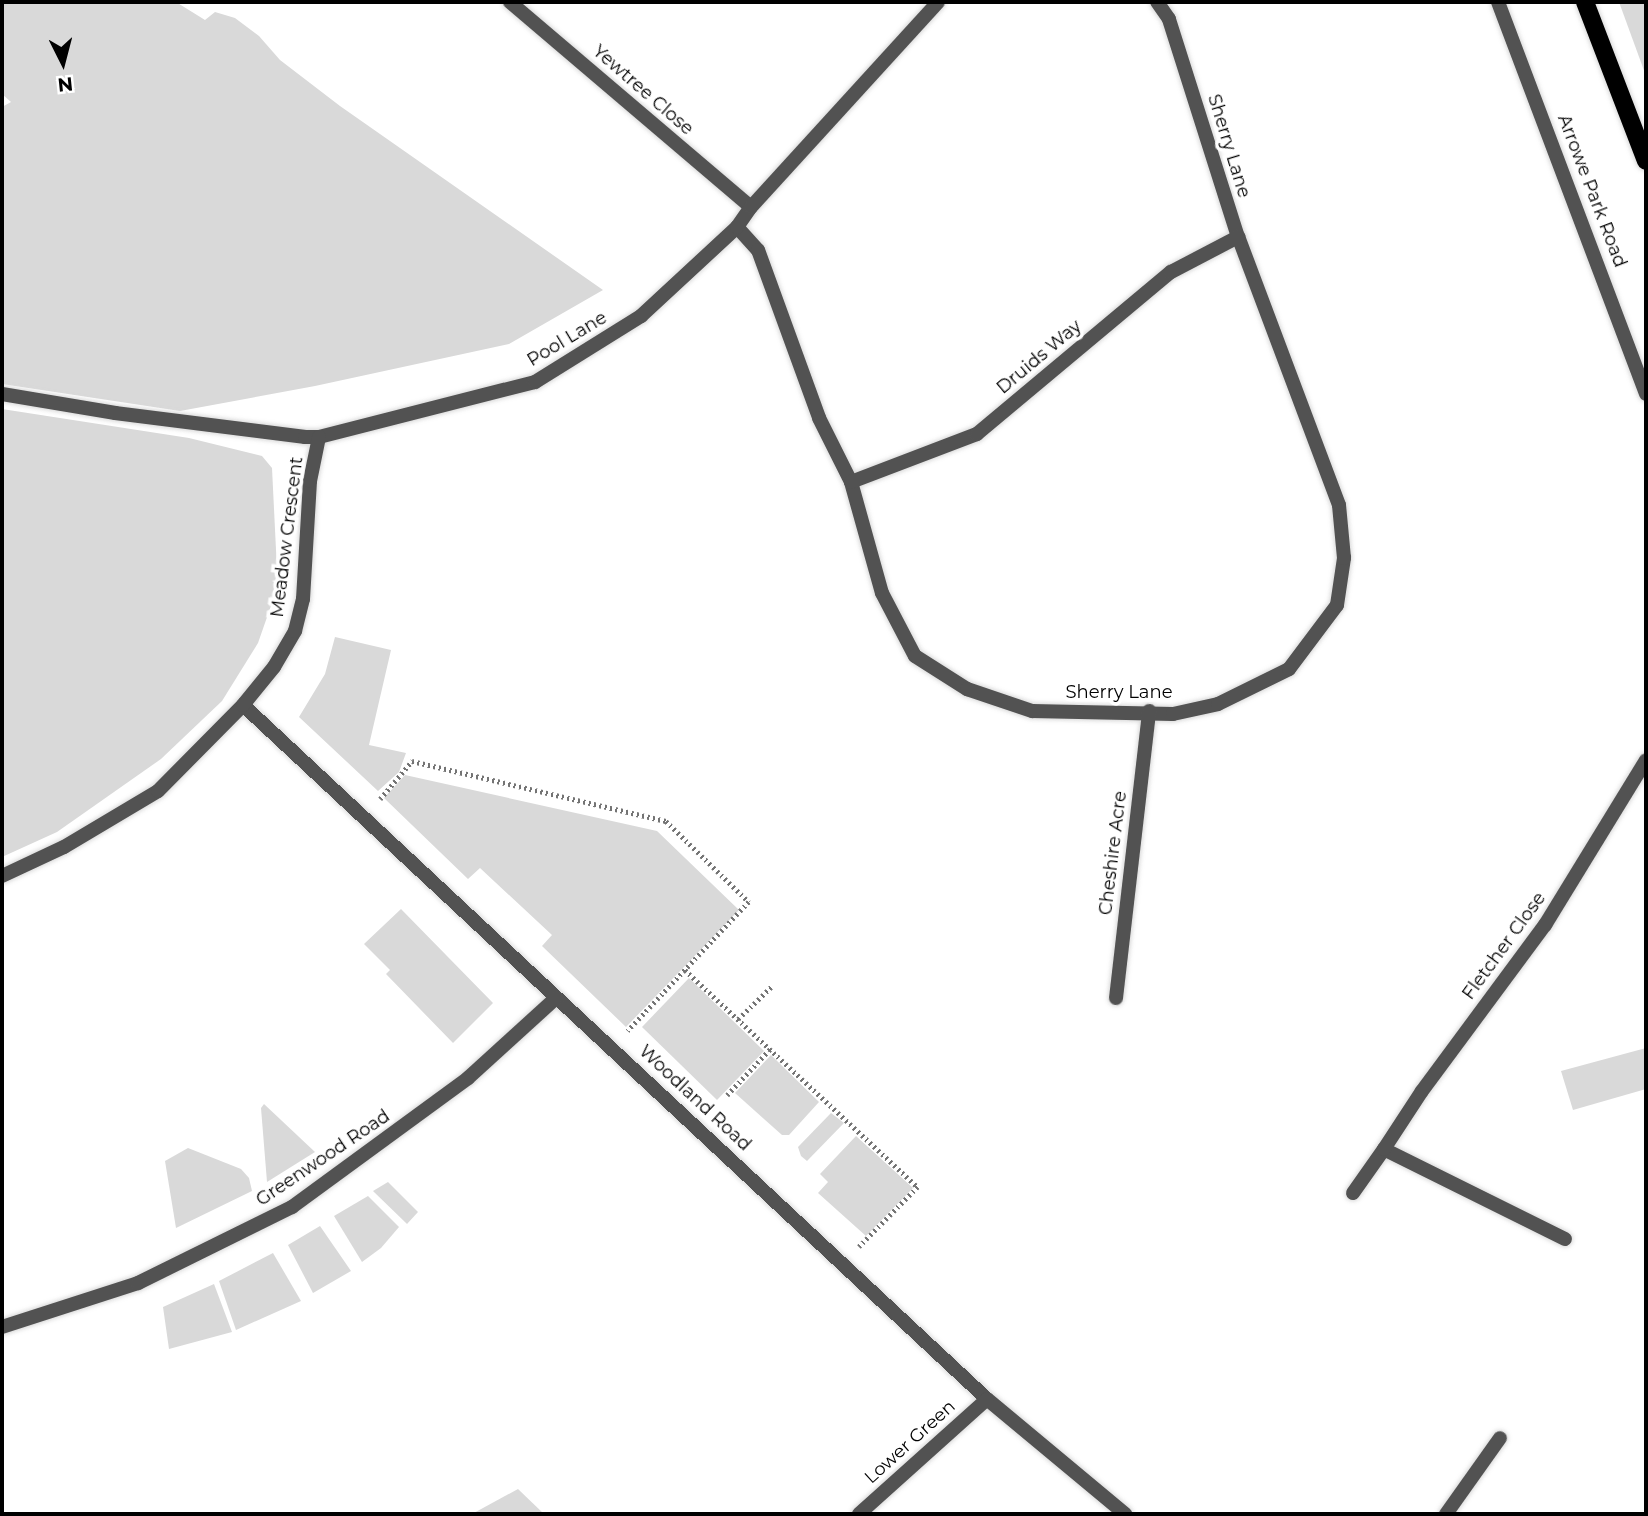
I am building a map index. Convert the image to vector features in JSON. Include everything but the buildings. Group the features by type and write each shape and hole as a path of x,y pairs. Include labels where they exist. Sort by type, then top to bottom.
{"main road":[{"path":"1585,2 1646,161"}],"street":[{"name":"Yewtree Close","path":"510,2 751,207"},
{"name":"Pool Lane","path":"2,394 114,413 319,437 534,382 640,316 737,227 751,207 938,2"},
{"name":"Sherry Lane","path":"737,227 758,250 819,418 851,482 882,593 915,656 967,689 1032,711 1149,711 1174,714 1218,704 1289,669 1337,605 1343,558 1339,505 1238,237 1169,19 1157,2"},
{"name":"Arrowe Park Road","path":"1498,2 1646,394"},
{"name":"Druids Way","path":"851,482 976,435 1171,272 1238,237"},
{"name":"Meadow Crescent","path":"2,876 64,847 158,791 243,705 274,667 295,631 304,586 309,493 319,437"},
{"name":"Woodland Road","path":"243,705 556,998 613,1047 987,1399 1125,1514"},
{"name":"Cheshire Acre","path":"1116,998 1149,711"},
{"name":"Fletcher Close","path":"1353,1193 1422,1091 1545,925 1646,760"},
{"name":"Greenwood Road","path":"2,1326 138,1283 292,1207 468,1078 556,998"},
{"path":"1384,1149 1565,1239"},
{"name":"Lower Green","path":"859,1514 987,1399"},
{"path":"1446,1514 1500,1438"}],"path":[{"path":"365,817 412,761 666,821 749,902 613,1047"},
{"path":"685,970 918,1187 842,1265"},
{"path":"738,1019 771,986"},
{"path":"727,1095 770,1049"}],"shaded area":[{"path":"2,2 176,2 205,20 215,12 235,18 259,36 280,60 340,106 603,290 509,344 315,386 180,411 2,384 2,107 11,102 2,94"},
{"path":"1619,2 1646,2 1646,76"},
{"path":"2,409 189,438 262,456 272,468 277,570 273,600 258,643 222,701 161,759 57,832 2,857"},
{"path":"335,637 391,650 369,745 406,753 399,772 378,791 299,717 325,674"},
{"path":"405,775 657,831 739,910 626,1027 542,946 552,935 480,868 468,879 384,798"},
{"path":"401,909 493,1003 453,1043 386,974 390,970 364,944"},
{"path":"689,978 764,1051 717,1100 642,1027"},
{"path":"1646,1048 1646,1089 1573,1110 1561,1071"},
{"path":"771,1055 819,1102 789,1135 782,1135 735,1093"},
{"path":"264,1104 315,1152 267,1182 261,1108"},
{"path":"831,1113 844,1123 807,1161 801,1156 798,1147"},
{"path":"856,1136 913,1188 866,1236 818,1193 828,1182 820,1174"},
{"path":"188,1148 241,1169 249,1178 252,1191 176,1228 165,1161"},
{"path":"388,1182 418,1212 407,1224 373,1191"},
{"path":"368,1196 399,1227 381,1248 362,1262 334,1216"},
{"path":"320,1226 351,1271 313,1293 288,1245"},
{"path":"273,1253 301,1301 236,1330 219,1281"},
{"path":"214,1284 232,1332 169,1349 163,1307"},
{"path":"518,1489 544,1514 472,1514"}]}
